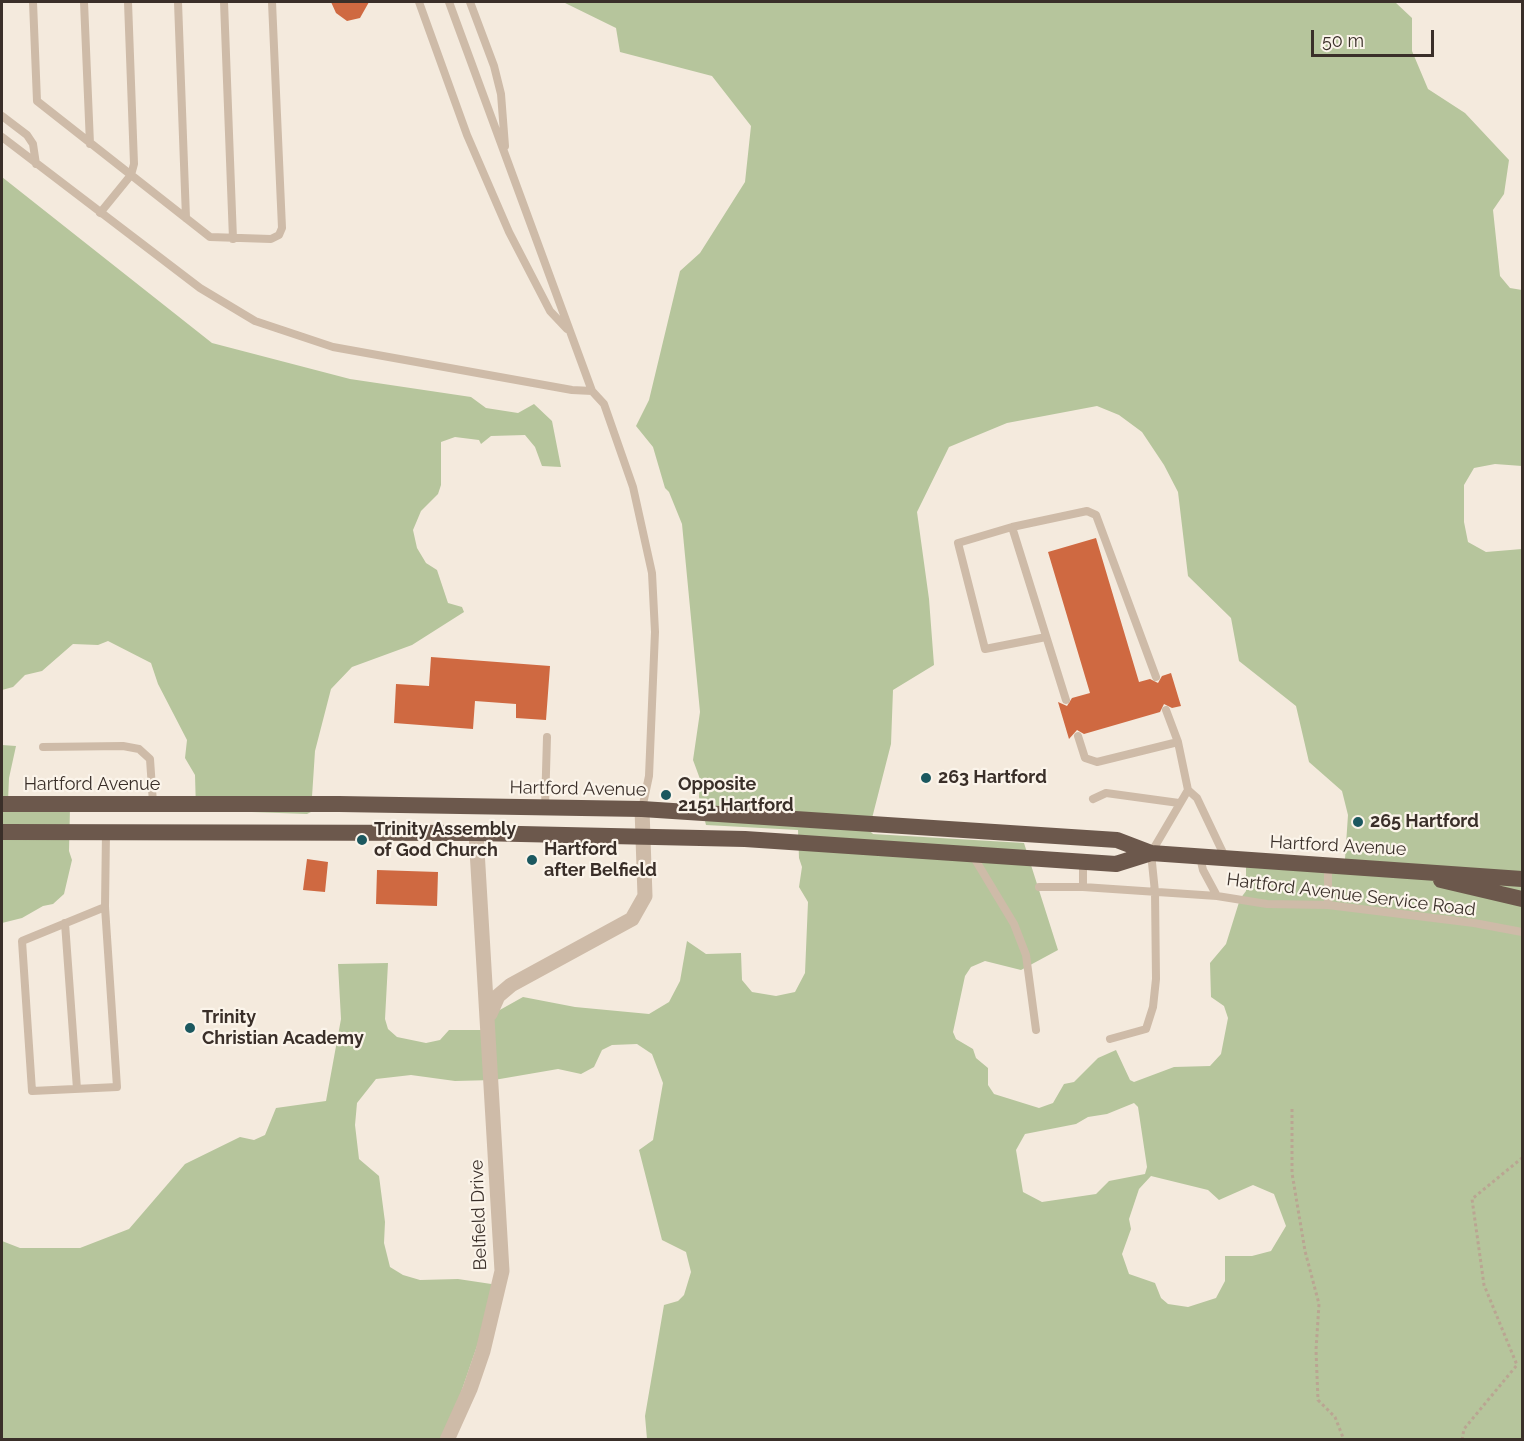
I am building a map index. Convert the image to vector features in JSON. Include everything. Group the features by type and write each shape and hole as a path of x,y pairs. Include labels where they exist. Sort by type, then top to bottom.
{"highway":[{"name":"Hartford Avenue","path":"2,804 642,809 1117,840 1151,853 1522,879"},
{"name":"Hartford Avenue","path":"2,832 476,832 745,839 1116,864 1151,853"},
{"path":"1390,869 1522,899"}],"street":[{"path":"489,1017 498,996 511,985 632,919 645,896 642,809"},
{"name":"Belfield Drive","path":"447,1440 470,1389 483,1351 502,1271 489,1017 476,832"}],"lane":[{"path":"33,2 38,101 210,237 233,239 271,239 279,235 282,228 272,2"},
{"path":"84,2 90,144"},
{"path":"100,213 131,175 134,164 128,2"},
{"path":"178,2 186,218"},
{"path":"224,2 233,239"},
{"path":"419,2 467,135 509,232 550,311 568,330"},
{"path":"449,2 568,330 592,391 604,404 633,488 652,573 655,632 649,776 642,809"},
{"path":"470,2 495,66 501,94 506,156"},
{"path":"2,116 27,135 33,144 36,164"},
{"path":"2,137 218,300 255,321 283,332 351,351 572,390 592,391"},
{"path":"1046,637 985,649 958,543 1012,527 1088,511 1096,515 1156,677"},
{"path":"1012,527 1066,700"},
{"path":"1166,710 1178,742 1188,790 1197,798 1226,859"},
{"path":"1078,736 1085,758 1097,762 1178,742"},
{"path":"545,807 547,737"},
{"path":"43,747 123,746 139,748 150,759 153,805"},
{"path":"1110,1039 1146,1029 1153,1007 1156,979 1155,892 1151,853 1188,790"},
{"path":"1093,799 1106,793 1179,803"},
{"path":"105,907 22,941 32,1091 117,1087 105,907 106,832"},
{"path":"973,856 1014,924 1026,955 1036,1030"},
{"name":"Hartford Avenue Service Road","path":"1200,857 1203,870 1217,896 1267,904 1328,905 1474,923 1522,932"},
{"path":"1083,862 1083,887"},
{"path":"1328,865 1328,905"},
{"path":"1039,887 1083,887 1217,896"},
{"path":"65,923 76,1089"}],"path":[{"path":"1292,1109 1293,1173 1305,1251 1319,1304 1316,1350 1318,1400 1335,1417 1344,1440"},
{"path":"1462,1440 1464,1429 1517,1365 1484,1285 1472,1199 1522,1158"}],"green space":[{"path":"563,2 1395,2 1412,18 1412,51 1428,89 1465,113 1509,160 1504,194 1493,210 1500,276 1510,288 1522,290 1522,466 1495,464 1474,468 1464,485 1464,522 1468,542 1486,552 1522,549 1522,1439 647,1439 645,1416 664,1305 678,1301 684,1295 691,1272 686,1252 662,1240 639,1150 653,1140 663,1083 652,1054 637,1044 612,1045 602,1050 594,1067 581,1074 558,1069 494,1080 455,1081 411,1075 376,1079 357,1103 355,1125 359,1159 379,1176 385,1222 384,1243 390,1267 403,1275 420,1280 458,1279 498,1285 445,1439 2,1439 2,1241 20,1248 80,1248 129,1229 185,1164 240,1137 254,1140 265,1135 276,1108 326,1101 341,1019 338,964 388,963 385,1019 388,1029 397,1037 426,1043 440,1040 449,1030 485,1030 498,1011 523,997 575,1007 649,1014 669,1002 680,981 687,941 706,954 741,953 742,980 752,992 776,996 795,992 805,973 808,902 799,887 802,867 799,858 798,830 706,825 699,797 700,779 693,760 700,712 682,524 669,492 665,488 653,447 636,426 649,400 680,271 700,253 745,182 751,126 712,76 620,52 616,28","holes":["1097,406 1119,415 1142,432 1164,465 1178,492 1188,576 1231,618 1239,661 1296,706 1309,762 1342,791 1348,815 1345,859 1246,855 1246,891 1240,899 1226,944 1210,963 1211,997 1224,1006 1228,1018 1221,1054 1210,1066 1174,1067 1134,1082 1130,1080 1116,1050 1098,1058 1074,1082 1064,1084 1053,1103 1039,1108 994,1094 988,1085 988,1068 976,1058 973,1049 956,1039 953,1032 965,976 971,967 985,961 1021,970 1058,950 1024,843 873,834 869,830 891,744 893,690 934,665 929,599 917,512 949,447 1007,423","1134,1103 1138,1107 1147,1167 1145,1174 1109,1181 1096,1194 1042,1202 1023,1192 1016,1150 1025,1134 1076,1124 1088,1117 1107,1114","1151,1176 1208,1190 1219,1200 1253,1185 1274,1194 1286,1226 1271,1251 1252,1256 1225,1256 1225,1281 1216,1298 1188,1307 1168,1304 1161,1298 1155,1283 1129,1274 1122,1254 1131,1229 1129,1219 1139,1189"]},
{"path":"2,177 212,343 350,379 471,397 486,408 518,413 534,404 552,421 561,467 542,466 535,447 525,435 491,436 481,444 479,440 455,437 441,442 441,485 438,494 421,511 413,530 417,548 426,563 437,570 448,603 462,607 464,612 412,645 352,667 331,689 315,751 311,812 307,814 196,810 195,775 185,758 187,740 158,684 151,663 108,641 98,645 73,644 42,671 25,675 13,687 2,690"},
{"path":"2,745 16,746 9,778 8,801 70,808 69,851 72,860 64,894 53,904 43,906 22,918 2,923"}],"building":[{"path":"331,2 369,2 360,18 347,21 336,13"},
{"path":"1096,538 1139,682 1150,679 1158,683 1162,676 1171,673 1181,706 1172,708 1164,704 1160,712 1084,734 1077,730 1069,739 1058,702 1067,706 1072,698 1090,693 1048,552"},
{"path":"431,657 550,666 546,720 516,718 516,704 475,701 473,729 394,723 396,684 429,686"},
{"path":"307,859 328,862 325,892 303,890"},
{"path":"377,870 438,872 437,906 376,904"}],"place":[{"name":"263 Hartford","path":"926,778"},
{"name":"Opposite 2151 Hartford","path":"666,795"},
{"name":"265 Hartford","path":"1358,822"},
{"name":"Trinity Assembly of God Church","path":"362,840"},
{"name":"Hartford after Belfield","path":"532,860"},
{"name":"Trinity Christian Academy","path":"190,1028"}]}
